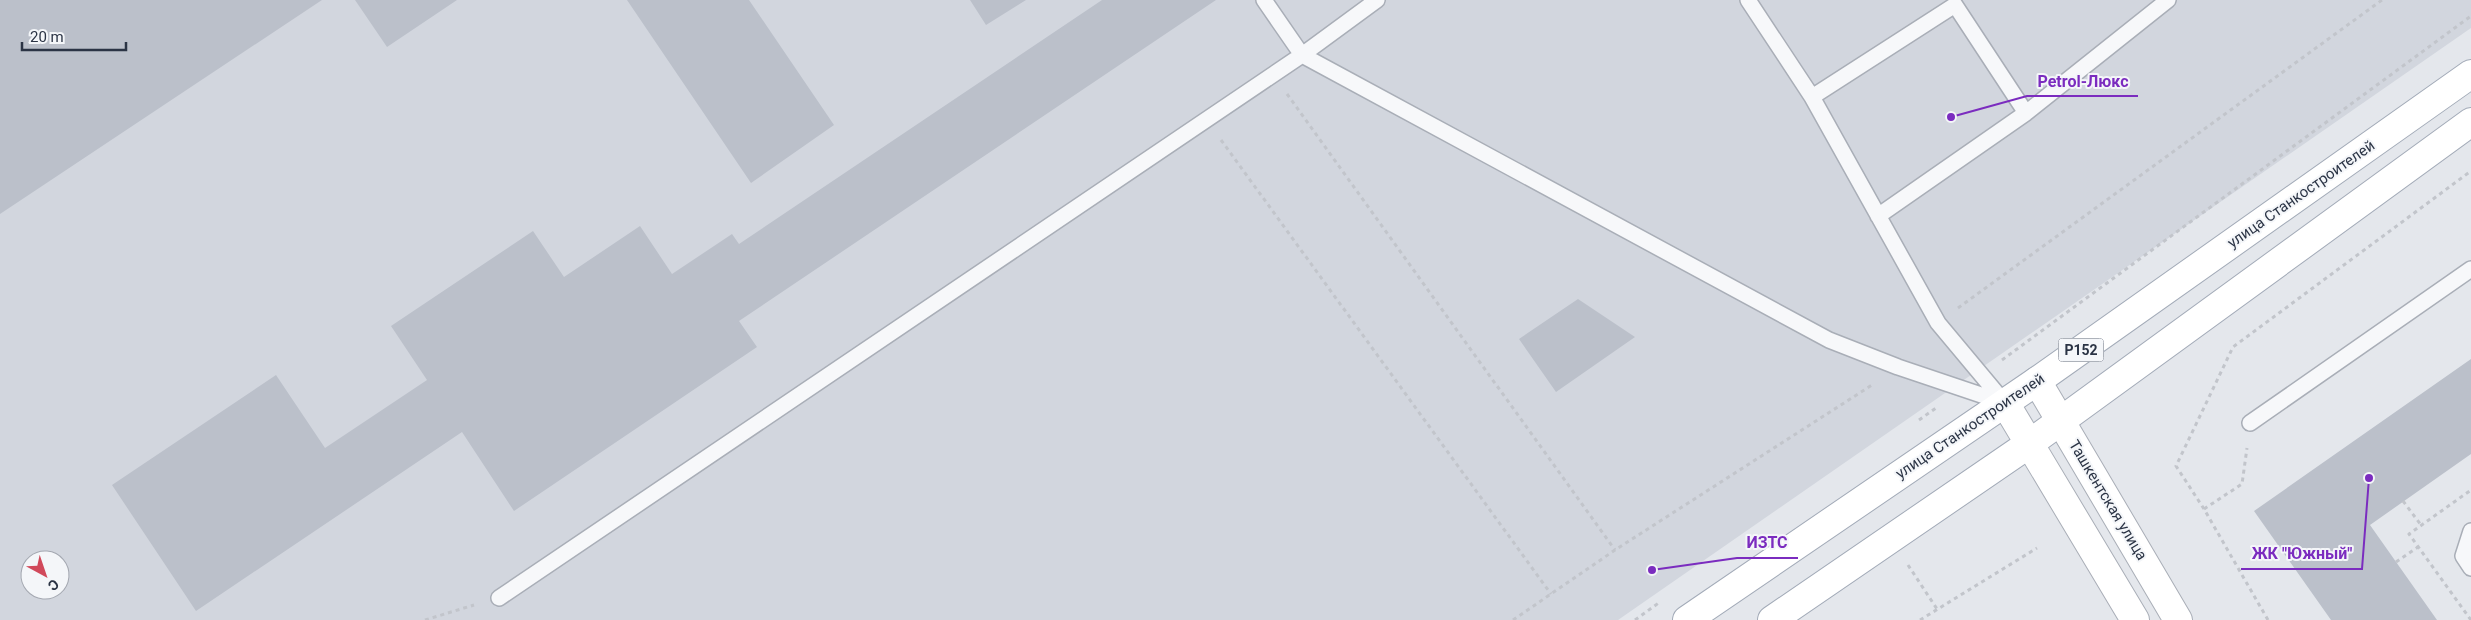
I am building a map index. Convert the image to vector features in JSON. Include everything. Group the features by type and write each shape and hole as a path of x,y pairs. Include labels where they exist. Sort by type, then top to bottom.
{"main road":[{"name":"улица Станкостроителей","path":"1687,620 2037,381 2471,74"},
{"path":"1772,620 2029,444 2471,122"},
{"name":"Ташкентская улица","path":"2037,381 2178,620"},
{"path":"2005,403 2135,620"}],"lane":[{"path":"1264,0 1302,55 1829,340 1898,367 2005,403"},
{"path":"499,598 1302,55 1377,0"},
{"path":"1748,0 1812,97 1938,323 2005,403"},
{"path":"1878,216 2026,113 2168,0"},
{"path":"1812,97 1954,5 2026,113"},
{"path":"2250,423 2471,269"},
{"path":"2471,531 2463,556 2471,568"}],"path":[{"path":"1981,375 2471,16"},
{"path":"1274,74 1615,550"},
{"path":"1206,120 1551,594"},
{"path":"2268,620 2204,508 2176,466 2233,347 2471,171"},
{"path":"1916,422 1963,389"},
{"path":"2204,508 2242,484 2250,423"},
{"path":"2471,490 2409,534 2471,620"},
{"path":"2403,501 2421,525"},
{"path":"2396,562 2418,547"},
{"path":"1920,620 2037,548"},
{"path":"1904,559 1936,609"},
{"path":"1635,620 1667,597"},
{"path":"425,620 499,598"}],"shaded area":[{"path":"0,0 2471,0 2471,28 1618,620 0,620"}],"building":[{"path":"0,0 322,0 0,214"},
{"path":"355,0 457,0 387,47"},
{"path":"627,0 749,0 834,125 751,183"},
{"path":"970,0 1026,0 986,25"},
{"path":"1102,0 1216,0 739,321 757,347 514,511 462,432 196,611 112,485 276,375 325,448 427,380 391,326 533,231 564,277 640,226 672,274 732,234 739,244"},
{"path":"1578,299 1635,337 1556,392 1519,339"},
{"path":"2471,359 2471,454 2370,525 2437,620 2331,620 2254,511"}],"place":[{"name":"Petrol-Люкс","path":"1951,117"},
{"name":"ЖК \"Южный\"","path":"2369,478"},
{"name":"ИЗТС","path":"1652,570"}]}
